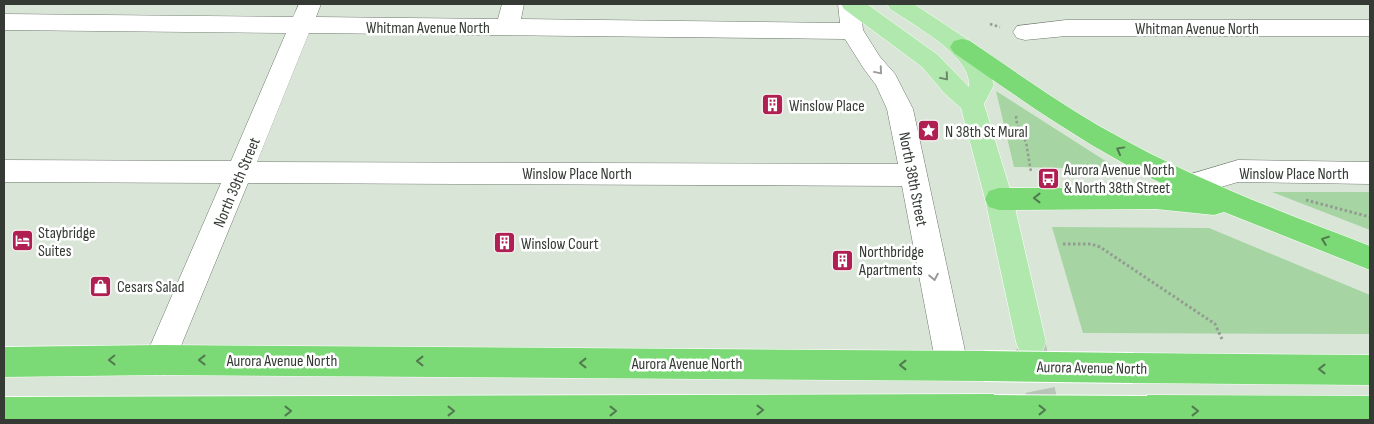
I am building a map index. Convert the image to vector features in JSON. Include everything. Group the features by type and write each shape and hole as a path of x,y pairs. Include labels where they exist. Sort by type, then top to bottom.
{"highway":[{"path":"962,47 1100,139 1190,185 1370,258"},
{"path":"999,199 1156,198 1243,208"},
{"name":"Aurora Avenue North","path":"4,362 160,360 1370,370"},
{"path":"4,413 133,416 962,415 994,410 1370,412"}],"main road":[{"path":"850,4 930,61 954,88 972,104 999,199 1031,342"},
{"path":"898,4 962,47 976,67 982,86 972,104"}],"street":[{"path":"508,28 513,4"},
{"name":"North 38th Street","path":"850,4 852,31 872,64 886,80 900,109 952,366"},
{"name":"Whitman Avenue North","path":"4,22 306,15 508,28 852,31"},
{"name":"North 39th Street","path":"160,360 306,15"},
{"name":"Whitman Avenue North","path":"1025,32 1066,28 1370,28"},
{"name":"Winslow Place North","path":"1190,185 1238,170 1370,173"},
{"name":"Winslow Place North","path":"4,171 913,175"}],"path":[{"path":"1016,107 1017,124 1026,142 1033,177"},
{"path":"1299,198 1370,217"},
{"path":"1064,244 1091,244 1100,248 1215,324"}],"green space":[{"path":"996,91 1118,169 1014,167"},
{"path":"1272,192 1370,192 1370,230"},
{"path":"1052,227 1209,228 1370,295 1370,334 1083,333"}],"tunnel":[{"path":"1031,346 1046,420"}],"place":[{"name":"Winslow Place","path":"773,105"},
{"name":"N 38th St Mural","path":"929,131"},
{"name":"Aurora Avenue North & North 38th Street","path":"1048,178"},
{"name":"Staybridge Suites","path":"22,241"},
{"name":"Winslow Court","path":"505,243"},
{"name":"Northbridge Apartments","path":"843,260"},
{"name":"Cesars Salad","path":"101,286"}]}
